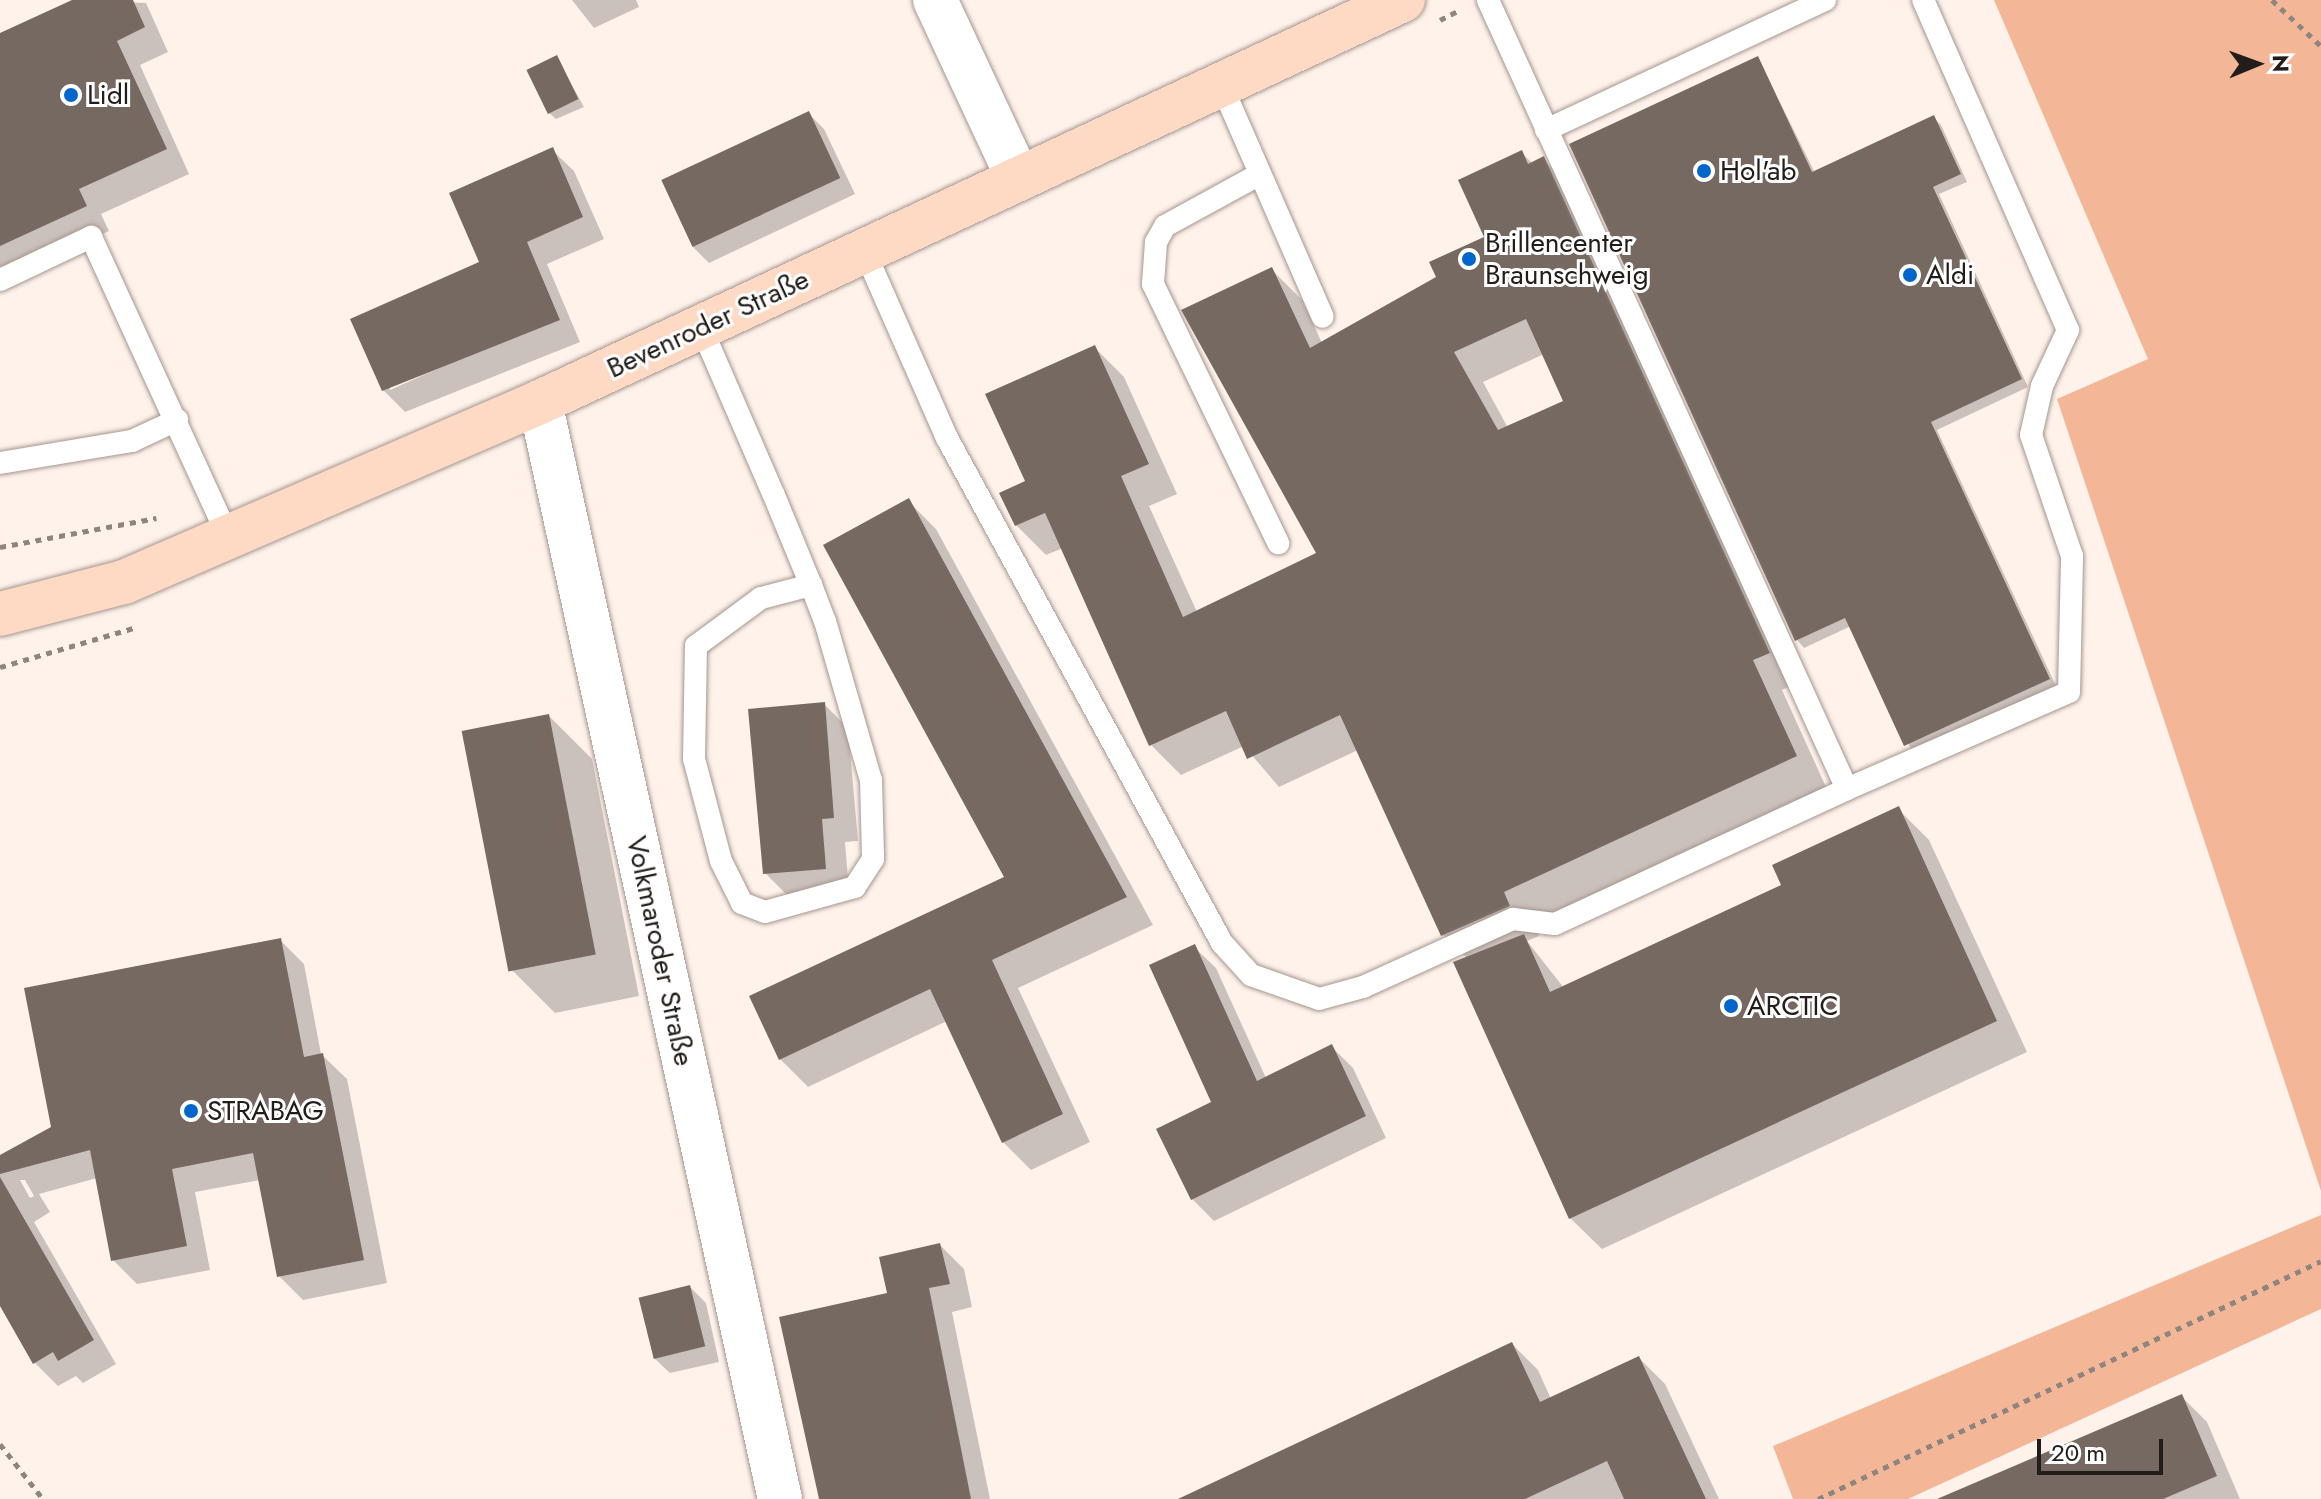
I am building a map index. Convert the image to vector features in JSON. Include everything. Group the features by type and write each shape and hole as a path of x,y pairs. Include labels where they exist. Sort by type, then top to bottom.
{"main road":[{"name":"Bevenroder Straße","path":"0,614 124,582 220,519 540,402 1403,0"}],"street":[{"path":"935,0 1018,178"},
{"name":"Volkmaroder Straße","path":"540,402 780,1499"}],"lane":[{"path":"1488,0 1847,789"},
{"path":"1546,130 1825,0"},
{"path":"864,250 947,438 1222,943 1251,975 1319,999 1363,987 1513,919 1555,924 1847,789 2069,692 2072,556 2031,435 2042,386 2068,330 1923,0"},
{"path":"1221,84 1323,317"},
{"path":"1260,174 1165,226 1156,242 1153,284 1278,543"},
{"path":"0,280 91,237 220,519"},
{"path":"701,327 811,585 868,766 873,859 855,887 765,912 742,903 709,818 694,759 696,646 761,598 811,585"},
{"path":"0,463 132,441 177,420"}],"path":[{"path":"2272,0 2321,46"},
{"path":"0,547 220,519"},
{"path":"1818,1499 2321,1261"},
{"path":"0,1444 43,1499"}],"shaded area":[{"path":"1994,0 2321,0 2321,1191 2057,399 2148,359"},
{"path":"2321,1215 2321,1309 1908,1499 1793,1499 1773,1446"}],"building":[{"name":"Lidl","path":"72,0 133,0 145,27 117,41 167,149 79,189 87,206 0,246 0,33"},
{"path":"557,55 578,99 548,114 526,70"},
{"path":"1758,56 1812,172 1934,115 1961,174 1933,187 2022,379 1931,422 2050,679 1904,746 1845,618 1795,641 1569,144"},
{"path":"809,111 840,178 693,247 661,180"},
{"path":"553,147 583,217 527,242 560,320 382,391 350,319 479,262 449,193"},
{"path":"1522,150 1528,164 1544,156 1770,653 1753,660 1797,756 1504,892 1510,906 1441,936 1340,715 1247,759 1226,711 1149,746 1045,513 1015,526 999,493 1025,481 985,394 1095,345 1149,464 1121,476 1183,617 1316,553 1181,310 1272,267 1310,348 1436,277 1429,262 1484,237 1458,180","holes":["1526,319 1563,401 1498,430 1454,352"]},
{"path":"909,498 1127,897 992,960 1063,1114 1002,1143 930,989 779,1060 749,996 1004,877 823,545"},
{"path":"825,702 834,818 822,819 826,869 763,874 748,709"},
{"path":"549,714 596,954 508,971 462,731"},
{"name":"ARCTIC","path":"1899,806 1997,1021 1569,1219 1453,962 1524,934 1550,992 1781,885 1772,865"},
{"name":"STRABAG","path":"281,938 304,1057 323,1053 364,1260 277,1277 253,1153 172,1169 187,1246 111,1261 90,1150 0,1174 0,1155 51,1127 24,988"},
{"path":"1195,944 1257,1081 1332,1044 1366,1116 1191,1200 1156,1129 1211,1102 1149,965"},
{"path":"0,1177 94,1340 58,1361 53,1352 33,1364 0,1306"},
{"path":"940,1243 950,1284 929,1288 971,1499 819,1499 779,1317 887,1293 879,1257"},
{"path":"690,1285 705,1346 654,1359 639,1298"},
{"path":"1512,1342 1540,1402 1639,1356 1706,1499 1624,1499 1607,1461 1525,1499 1178,1499"},
{"path":"2182,1394 2217,1476 2163,1499 1937,1499"}],"place":[{"name":"Lidl","path":"71,95"},
{"name":"Hol'ab","path":"1704,171"},
{"name":"Brillencenter Braunschweig","path":"1469,259"},
{"name":"Aldi","path":"1910,275"},
{"name":"ARCTIC","path":"1731,1006"},
{"name":"STRABAG","path":"191,1111"}]}
